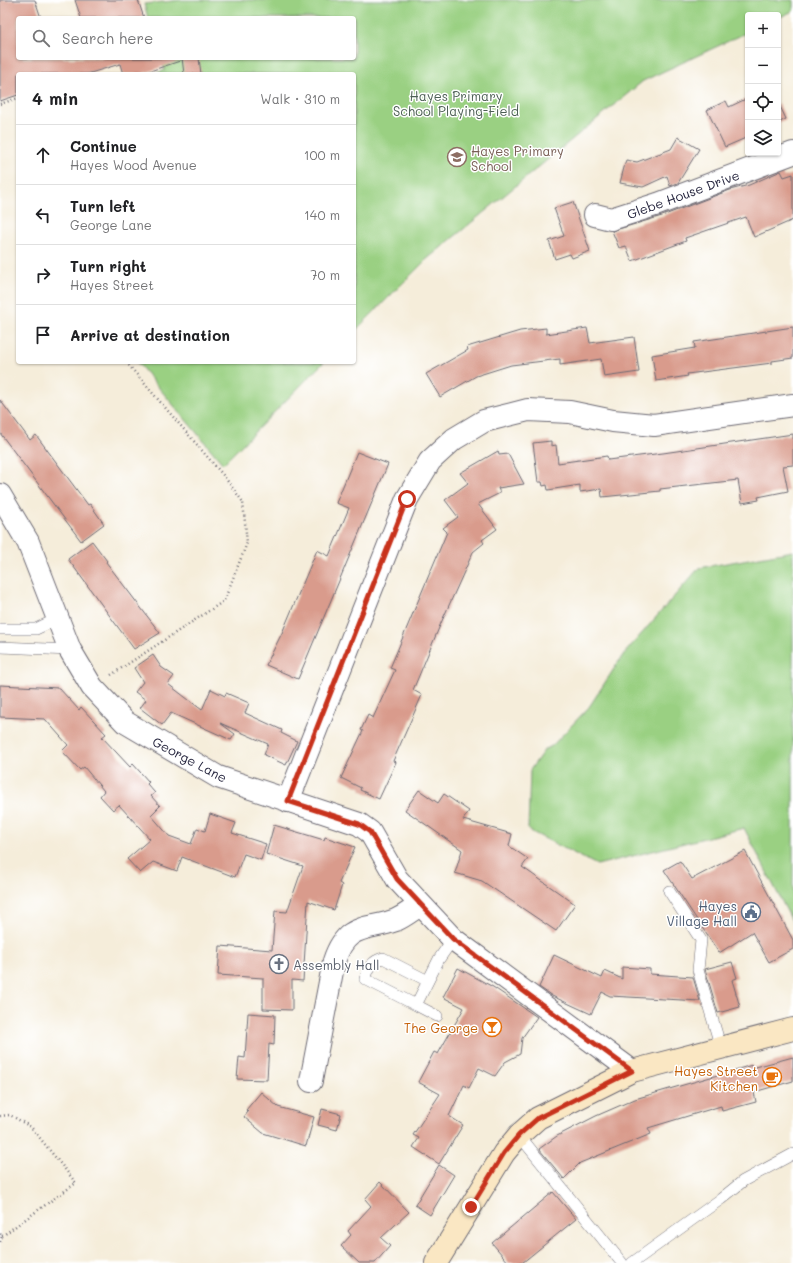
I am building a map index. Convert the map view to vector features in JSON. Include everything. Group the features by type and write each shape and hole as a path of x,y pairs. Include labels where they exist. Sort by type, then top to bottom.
{"main road":[{"path":"436,1263 504,1153 519,1135 538,1118 632,1071 793,1030"}],"street":[{"name":"Glebe House Drive","path":"595,215 611,219 658,204 793,153"},
{"path":"288,801 407,499 430,461 454,439 484,421 528,410 570,412 613,421 654,425 793,404"},
{"name":"George Lane","path":"0,495 28,542 59,618 70,650 92,688 125,722 153,740 218,777 359,824 370,832 397,879 453,939 632,1071"},
{"path":"311,1081 337,950 347,938 360,928 396,920 420,905"}],"lane":[{"path":"0,629 36,629 59,618"},
{"path":"0,647 70,650"},
{"path":"669,891 701,940 698,970 721,1048"},
{"path":"416,1005 439,959 453,939"},
{"path":"428,981 383,958 374,962 370,966 365,979 437,1016"},
{"path":"519,1135 622,1263"},
{"path":"632,1263 721,1199 743,1181 793,1154"}],"path":[{"path":"0,104 16,99"},
{"path":"92,688 224,601 247,543 243,502 223,475 128,364"},
{"path":"0,1116 10,1115 30,1126 76,1183 1,1235 0,1242"}],"green space":[{"name":"Hayes Primary School Playing-Field","path":"182,0 793,0 793,11 781,17 781,12 745,12 745,33 643,81 426,260 356,330 356,72 159,72 165,70 162,60 356,60 356,16 147,16 144,4"},
{"path":"139,364 322,364 223,464"},
{"path":"793,551 793,923 744,828 597,865 528,830 530,770 545,749 552,746 589,707 623,655 699,568"}],"building":[{"path":"0,0 35,0 40,16 16,16 16,60 180,61 147,72 122,72 120,64 94,72 16,72 16,96 0,101"},
{"path":"75,0 138,0 143,16 80,16"},
{"path":"182,60 199,60 201,72 184,72"},
{"path":"745,99 745,138 725,147 707,110 726,101 729,107"},
{"path":"781,108 786,119 781,122"},
{"path":"678,137 699,149 678,183 670,186 667,176 643,187 620,183 626,160 637,162 671,149"},
{"path":"781,171 784,177 793,174 793,220 754,237 746,217 685,238 686,241 632,261 626,246 619,248 612,231 662,216 730,190 749,185"},
{"path":"573,202 590,251 572,258 570,254 555,259 549,241 564,236 554,208"},
{"path":"793,327 793,358 772,361 772,363 687,374 688,376 656,381 652,355 695,348 694,342"},
{"path":"546,328 546,334 587,328 590,343 634,337 639,372 604,377 601,359 560,365 560,359 511,365 476,376 440,397 426,374 468,350 467,347 520,331"},
{"path":"0,400 30,440 36,435 104,524 81,541 0,433"},
{"path":"793,434 793,465 783,466 788,491 758,497 759,500 742,503 738,480 660,489 660,491 602,497 601,489 580,492 580,485 548,490 547,485 543,486 542,482 538,482 533,443 551,441 551,446 556,445 558,463 607,456 608,460"},
{"path":"498,451 499,455 508,454 524,484 498,488 500,493 478,504 497,529 482,540 484,543 473,552 441,623 413,690 422,695 393,761 396,762 379,799 360,790 361,788 341,778 363,731 361,730 368,715 373,718 395,670 390,668 447,532 443,528 458,517 445,500 468,483 460,473"},
{"path":"357,452 388,464 298,679 266,665 282,633 317,550 329,556 349,508 336,503"},
{"path":"92,541 107,561 106,562 160,633 134,649 68,559"},
{"path":"153,655 161,667 174,676 168,684 202,710 211,689 225,696 226,693 249,703 245,713 282,730 281,733 297,741 286,765 264,755 268,744 220,723 235,734 231,740 171,713 162,725 140,708 146,700 135,692 143,682 134,668"},
{"path":"0,685 59,688 79,710 81,707 106,734 102,737 130,767 133,764 149,782 147,784 155,793 151,796 160,806 151,815 169,836 191,844 197,828 205,831 210,814 236,823 232,833 266,844 261,860 244,854 235,877 182,857 177,871 153,862 140,873 127,859 150,839 119,805 113,810 100,796 104,791 84,767 80,770 62,751 68,745 45,719 0,717"},
{"path":"419,790 438,803 444,794 469,811 463,820 512,834 509,846 528,859 522,867 575,904 556,931 482,881 455,873 462,850 405,810"},
{"path":"274,825 324,840 325,837 355,847 339,883 342,885 334,910 308,901 303,981 292,980 292,1010 263,1009 263,978 218,975 220,946 272,950 275,911 287,912 303,866 266,854"},
{"name":"Hayes Village Hall","path":"745,851 793,940 793,949 769,962 752,932 719,953 664,870 680,861 692,879"},
{"path":"554,955 602,978 605,971 622,979 622,967 650,969 650,974 693,977 700,1001 610,996 602,992 591,1014 552,996 539,987"},
{"path":"732,962 737,978 732,980 740,1007 718,1013 705,969"},
{"path":"458,968 493,987 537,1017 522,1038 520,1054 505,1062 495,1076 479,1068 469,1088 464,1085 449,1116 463,1125 439,1164 413,1147 419,1138 413,1135 440,1094 418,1082 434,1052 438,1054 464,1008 443,997"},
{"path":"248,1013 275,1015 274,1045 269,1044 267,1080 237,1079 239,1057 245,1058"},
{"path":"793,1057 793,1081 754,1092 756,1102 722,1111 721,1106 648,1128 651,1134 580,1163 564,1179 539,1149 557,1136 596,1116 635,1099 752,1065 752,1068"},
{"path":"261,1092 278,1107 314,1117 306,1146 263,1133 244,1117 248,1112 246,1110"},
{"path":"322,1109 341,1114 337,1130 318,1125"},
{"path":"439,1165 454,1175 430,1215 415,1205"},
{"path":"380,1182 409,1212 381,1238 390,1246 375,1263 359,1263 341,1246 351,1235 348,1231 371,1206 365,1199"},
{"path":"553,1192 576,1219 522,1263 509,1263 492,1243"}],"place":[{"name":"Hayes Primary School","path":"457,157"},
{"name":"Hayes Village Hall","path":"751,912"},
{"name":"Assembly Hall","path":"279,964"},
{"name":"The George","path":"492,1027"},
{"name":"Hayes Street Kitchen","path":"772,1077"}],"route":[{"path":"407,499 288,801 359,824 370,832 397,879 453,939 632,1071 538,1118 519,1135 504,1153 471,1207"}]}
